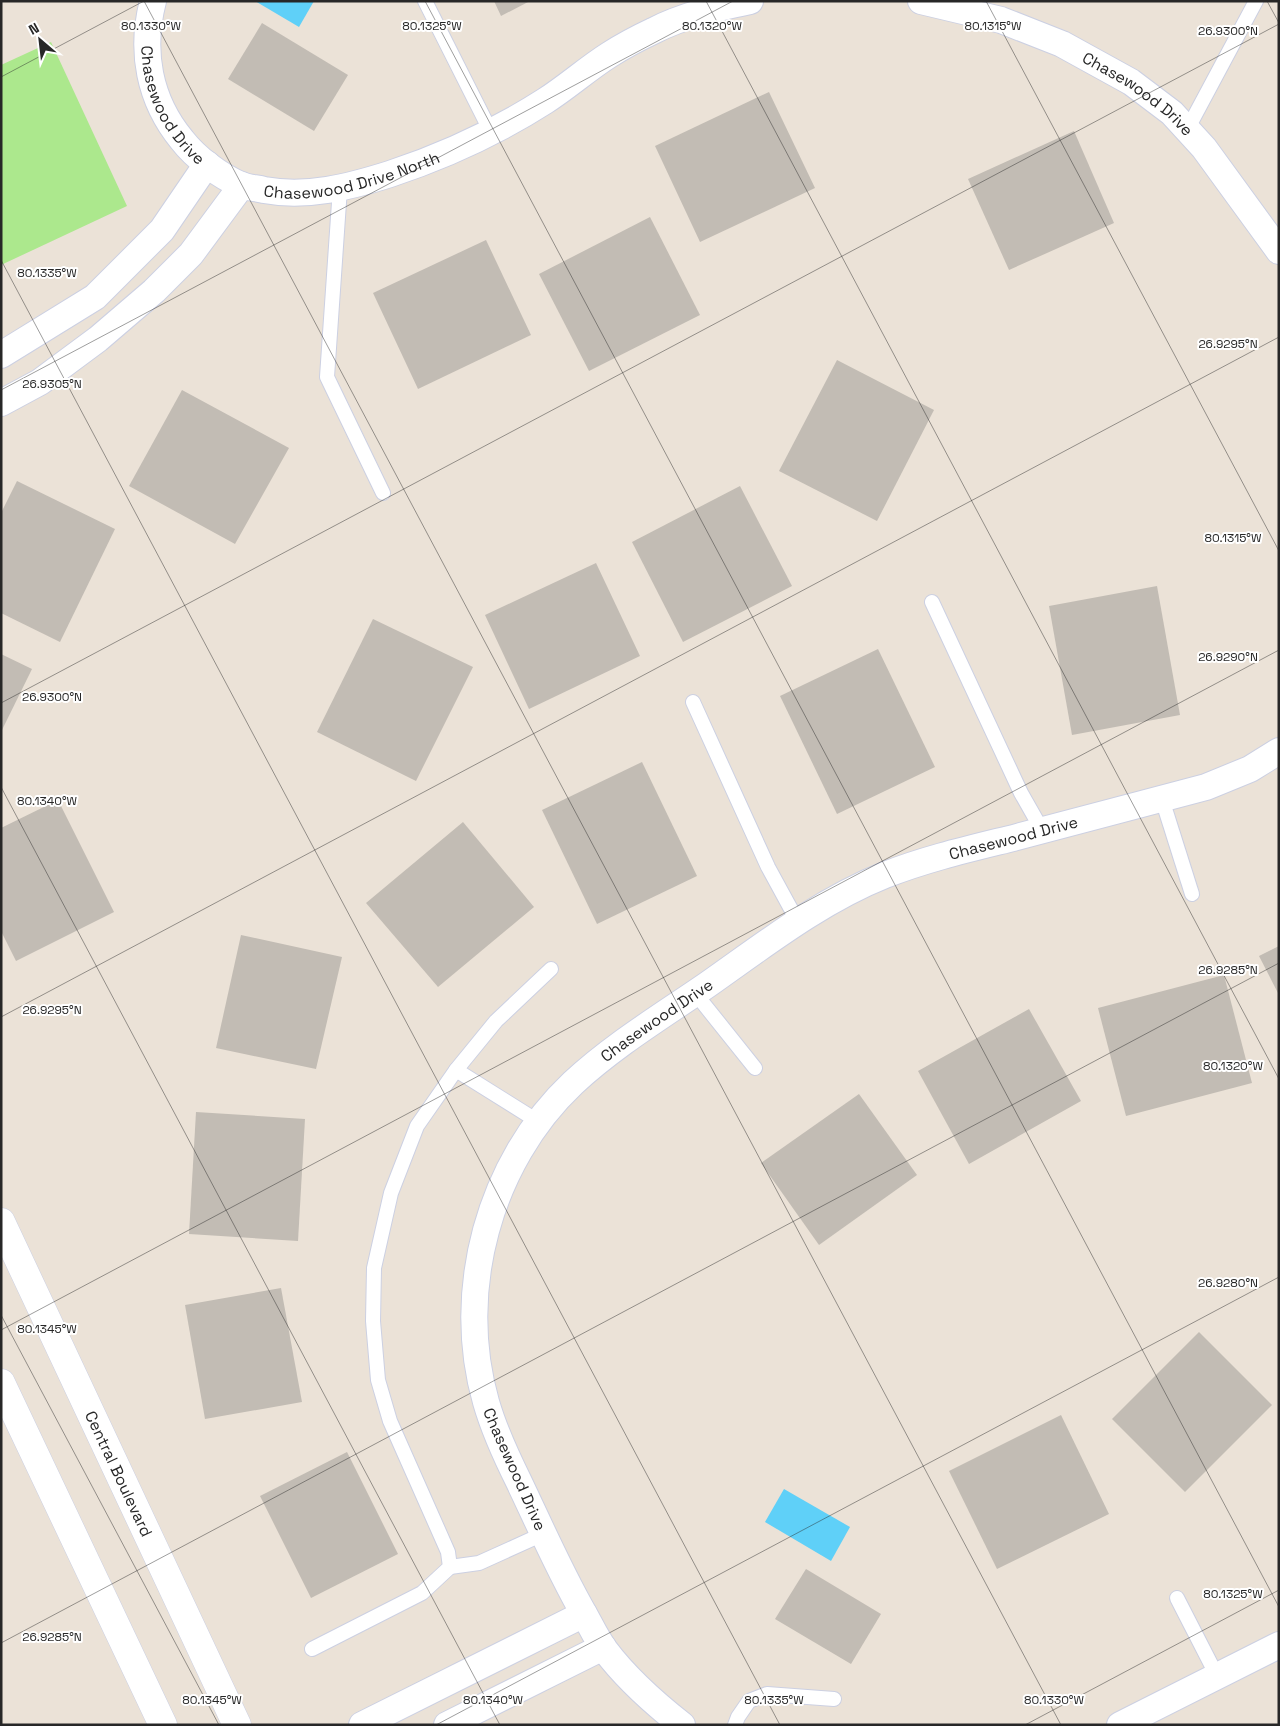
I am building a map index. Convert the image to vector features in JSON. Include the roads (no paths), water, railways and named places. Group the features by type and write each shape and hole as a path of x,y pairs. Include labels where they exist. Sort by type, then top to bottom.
{"street":[{"name":"Chasewood Drive","path":"153,1 148,20 147,56 151,82 159,105 172,128 188,148 207,164 242,185"},
{"name":"Chasewood Drive North","path":"1,403 47,377 98,339 154,291 191,254 242,185 277,192 303,193 356,185 432,160 479,140 546,100 609,55 701,6 750,1"},
{"name":"Chasewood Drive","path":"934,4 1001,20 1062,44 1131,82 1172,113 1204,148 1279,251"},
{"path":"1,355 95,297 162,230 207,164"},
{"name":"Chasewood Drive","path":"682,1725 659,1707 622,1670 603,1647 543,1534 502,1448 485,1401 476,1352 474,1302 480,1252 494,1204 515,1159 539,1122 572,1084 610,1052 818,908 882,876 928,860 1206,787 1250,769 1279,751"},
{"name":"Central Boulevard","path":"1,1222 237,1725"},
{"path":"1,1383 163,1725"},
{"path":"362,1725 584,1614"},
{"path":"1120,1725 1279,1645"},
{"path":"447,1725 603,1647"}],"lane":[{"path":"425,1 491,132"},
{"path":"1186,130 1256,1"},
{"path":"340,188 327,377 383,493"},
{"path":"932,602 1021,794 1042,830"},
{"path":"693,702 768,867 798,922"},
{"path":"1162,799 1192,894"},
{"path":"450,1568 448,1552 390,1421 378,1380 374,1321 374,1268 391,1193 418,1126 456,1070 496,1022 551,969"},
{"path":"695,993 755,1068"},
{"path":"456,1070 539,1122"},
{"path":"312,1649 422,1594 450,1568 479,1563 543,1534"},
{"path":"1177,1598 1217,1676"},
{"path":"735,1725 738,1717 749,1702 767,1694 834,1699"}],"water":[{"path":"255,1 314,1 299,27"},
{"path":"784,1489 850,1527 831,1561 765,1522"}]}
